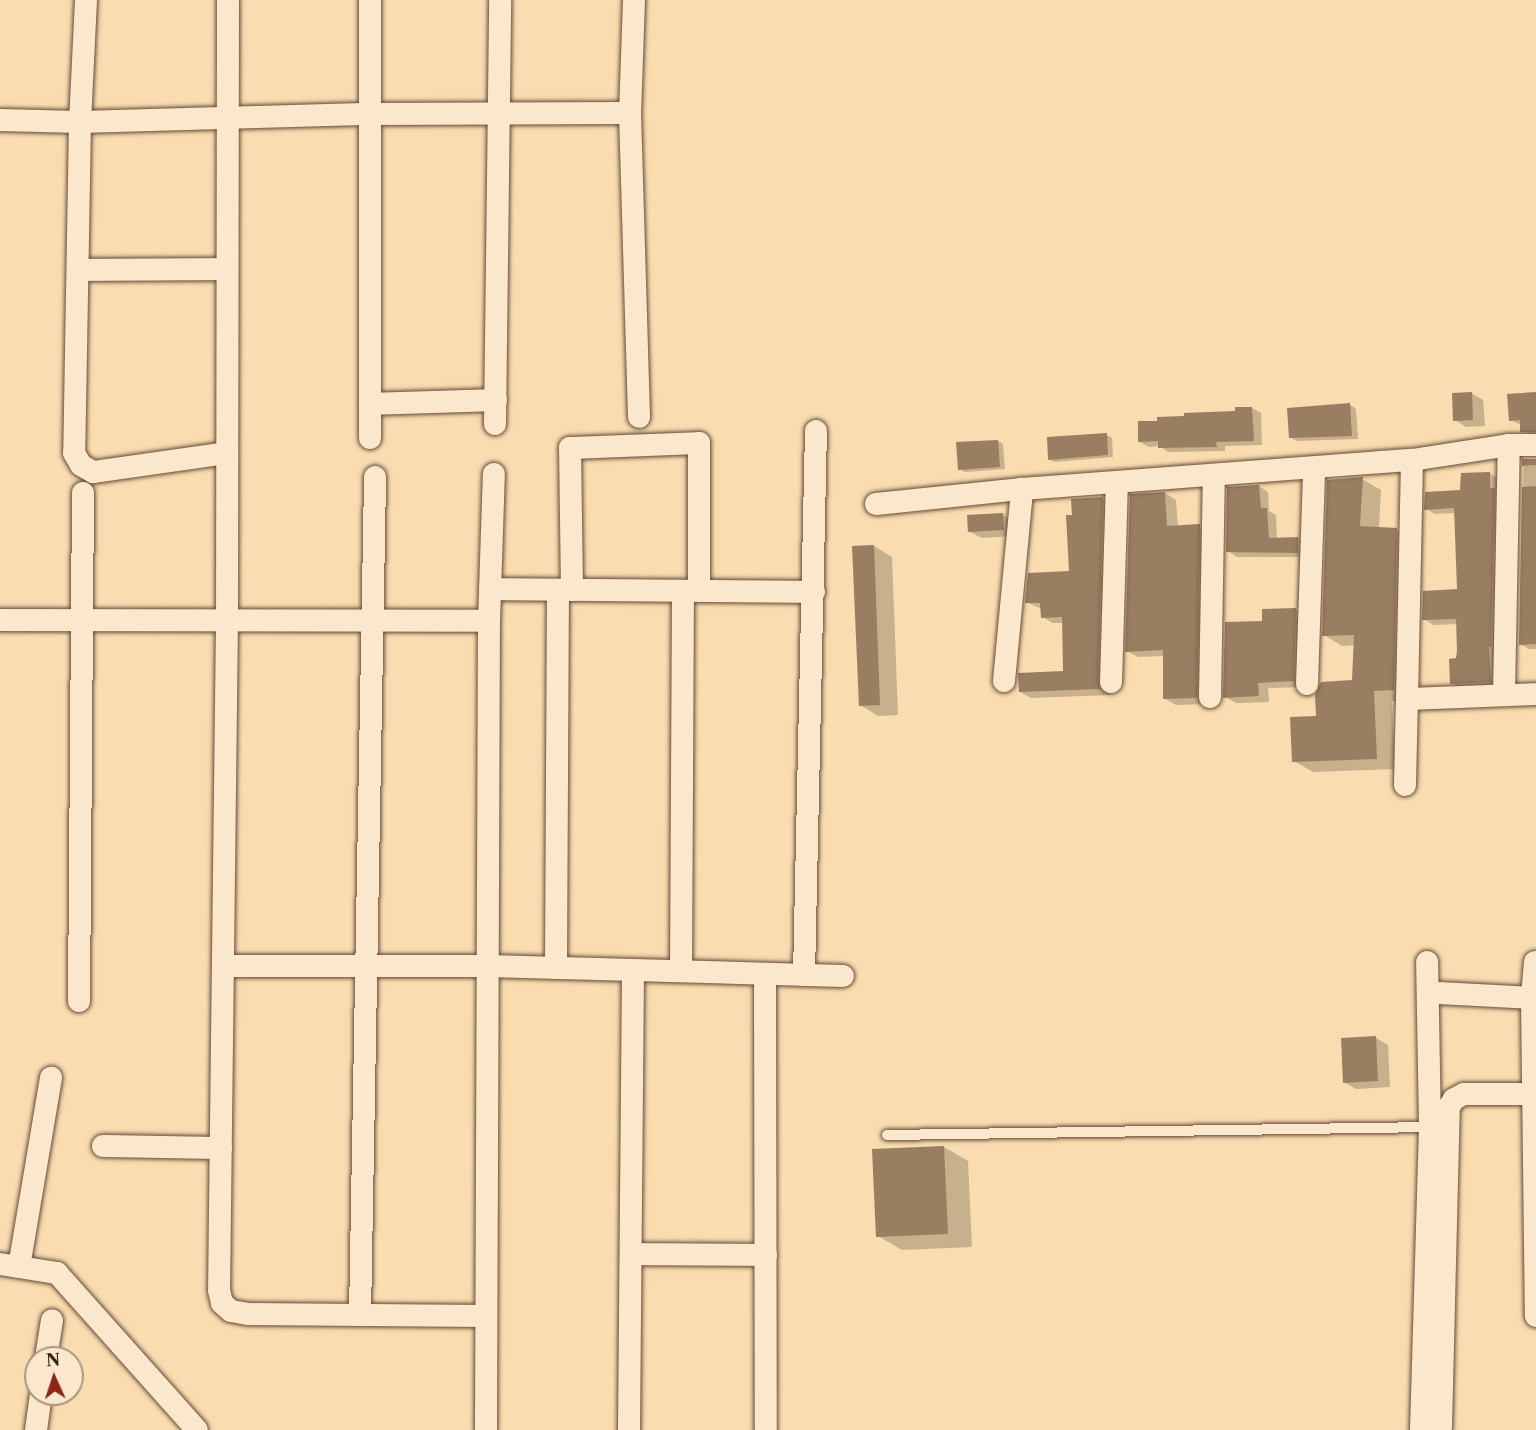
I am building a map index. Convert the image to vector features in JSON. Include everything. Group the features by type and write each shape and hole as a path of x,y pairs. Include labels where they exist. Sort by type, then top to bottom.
{"street":[{"path":"86,0 80,122 74,453 81,465 93,472 226,453"},
{"path":"228,0 227,620 219,1290 222,1303 231,1311 248,1314 486,1316"},
{"path":"370,0 372,114 370,438"},
{"path":"495,424 500,0"},
{"path":"634,0 630,113 639,417"},
{"path":"0,120 80,122 372,114 630,113"},
{"path":"79,270 227,269"},
{"path":"370,404 496,400"},
{"path":"804,975 816,431"},
{"path":"556,968 570,448 699,443 691,591 681,971"},
{"path":"876,504 1022,489 1412,460 1509,445 1536,445"},
{"path":"1504,695 1509,445"},
{"path":"1406,784 1412,460"},
{"path":"1307,684 1314,468"},
{"path":"486,1430 489,621 494,474"},
{"path":"1209,697 1214,476"},
{"path":"360,1315 375,477"},
{"path":"1111,682 1118,483"},
{"path":"1004,681 1022,489"},
{"path":"79,1001 83,494"},
{"path":"490,589 814,592"},
{"path":"0,620 489,621"},
{"path":"1407,699 1536,694"},
{"path":"1427,962 1431,1429"},
{"path":"1534,962 1532,998 1536,1316"},
{"path":"224,966 488,966 843,976"},
{"path":"629,1430 633,970"},
{"path":"765,974 766,1430"},
{"path":"1440,993 1532,998"},
{"path":"51,1078 10,1266 57,1273 192,1427"},
{"path":"1431,1429 1449,1107 1454,1099 1464,1094 1534,1094"},
{"path":"103,1146 221,1148"},
{"path":"631,1254 766,1255"},
{"path":"48,1346 52,1320"},
{"path":"36,1430 39,1406"}],"lane":[{"path":"887,1135 1430,1127"}],"building":[{"path":"1472,392 1473,420 1453,421 1452,393"},
{"path":"1536,392 1536,432 1520,432 1520,420 1509,421 1507,394"},
{"path":"1350,403 1352,436 1289,438 1287,408"},
{"path":"1235,407 1252,407 1254,441 1216,442 1217,447 1158,448 1158,441 1138,442 1138,421 1157,421 1157,417 1184,416 1184,413 1235,411"},
{"path":"1107,433 1108,455 1048,460 1047,437"},
{"path":"998,440 1000,467 958,470 956,442"},
{"path":"1522,459 1536,459 1536,465 1522,466"},
{"path":"1490,472 1490,488 1495,488 1491,647 1489,647 1491,682 1450,684 1449,659 1456,658 1457,651 1456,619 1422,620 1423,591 1457,589 1454,508 1424,510 1425,492 1460,490 1461,473"},
{"path":"1363,477 1360,526 1397,528 1394,690 1374,691 1377,759 1292,762 1290,717 1316,716 1315,695 1321,682 1352,680 1354,635 1322,636 1327,480"},
{"path":"1259,485 1261,508 1267,508 1269,538 1298,537 1298,553 1226,552 1227,487"},
{"path":"1536,486 1536,644 1519,645 1522,487"},
{"path":"1165,492 1167,526 1200,524 1197,698 1163,699 1163,650 1125,652 1130,494"},
{"path":"1103,497 1098,682 1100,689 1019,692 1018,673 1063,671 1062,617 1041,618 1040,603 1025,603 1028,573 1069,571 1066,515 1072,515 1071,499"},
{"path":"1003,513 1004,530 968,532 967,515"},
{"path":"874,545 880,705 859,706 852,546"},
{"path":"1296,608 1294,681 1258,683 1259,696 1223,698 1225,622 1262,621 1262,609"},
{"path":"1376,1036 1378,1081 1343,1083 1341,1038"},
{"path":"944,1146 948,1234 876,1237 872,1149"}]}
